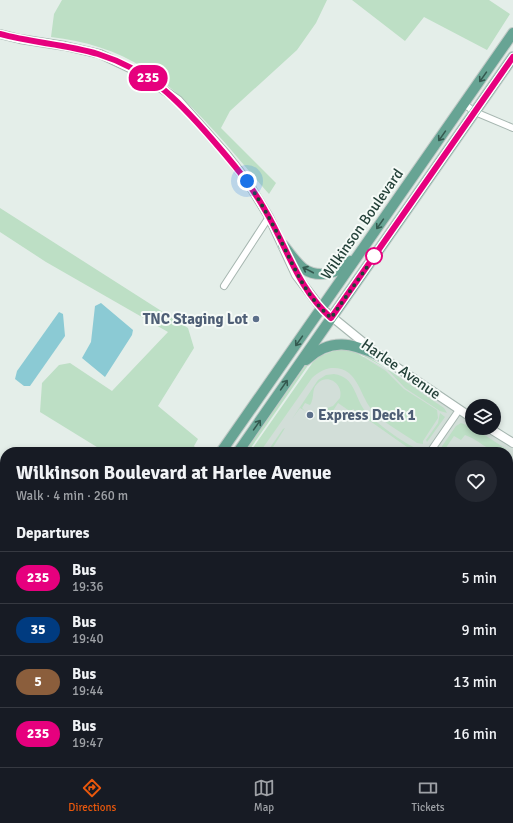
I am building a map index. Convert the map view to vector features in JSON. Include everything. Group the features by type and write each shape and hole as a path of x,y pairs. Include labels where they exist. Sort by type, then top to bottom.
{"main road":[{"name":"Wilkinson Boulevard","path":"224,447 513,33"},
{"name":"Wilkinson Boulevard","path":"241,447 513,57"},
{"path":"283,245 305,269 321,274 340,269 364,247"},
{"path":"293,372 320,349 337,344 360,347 380,356"}],"street":[{"name":"Harlee Avenue","path":"0,34 100,54 120,62 154,82 186,108 247,181 269,216 296,275 321,308 331,318 380,356 465,414"},
{"path":"464,104 475,112 513,128"},
{"path":"224,286 269,216"},
{"path":"433,447 459,410"},
{"path":"500,435 513,444"}],"shaded area":[{"path":"365,357 465,414 465,435 498,435 513,444 513,447 255,447 308,371 335,358"}],"green space":[{"path":"62,0 327,0 316,23 297,50 230,111 221,128 276,183 269,194 211,127 180,96 145,69 134,62 100,47 51,37 54,14"},
{"path":"352,0 489,0 510,14 487,50 424,17 405,41"},
{"path":"0,208 188,328 194,348 158,406 198,439 195,447 97,447 40,412 42,383 59,365 70,363 112,391 168,332 46,262 0,232"},
{"path":"336,350 348,350 357,353 386,371 404,389 437,410 438,418 423,441 423,444 417,443 378,416 369,406 353,377 347,372 340,369 331,368 316,374 312,378 264,447 254,447 313,362 320,356"},
{"path":"355,351 360,352 392,372 444,408 447,413 440,411 405,388 387,369"},
{"path":"325,352 309,364 251,447 248,447 308,362"},
{"path":"334,374 347,379 366,412 384,428 414,447 407,447 353,409 351,412 338,403 329,417 319,411 333,406 340,398 340,389 334,382 326,379 315,386 310,405 305,403 302,408 305,411 300,408 292,419 318,380 326,375"},
{"path":"440,413 445,417 427,442 426,440 438,423"},
{"path":"461,423 465,425 465,435 461,440 454,436 446,447 441,447 456,426"},
{"path":"285,428 273,447 270,447"},
{"path":"465,435 485,435 503,447 486,447"}],"water":[{"path":"101,303 133,330 132,335 105,377 82,358 91,342 95,306"},
{"path":"59,312 63,314 65,336 30,386 24,386 15,379 17,371"}],"bus line":[{"name":"235","path":"0,34 100,54 120,62 138,72 178,100 226,154 247,181 269,216 296,275 314,301 331,318 513,57"}],"place":[{"name":"TNC Staging Lot","path":"256,319"},
{"name":"Express Deck 1","path":"310,415"}],"route":[{"path":"247,181 269,216 296,275 314,301 331,318 377,253 374,256"}]}
